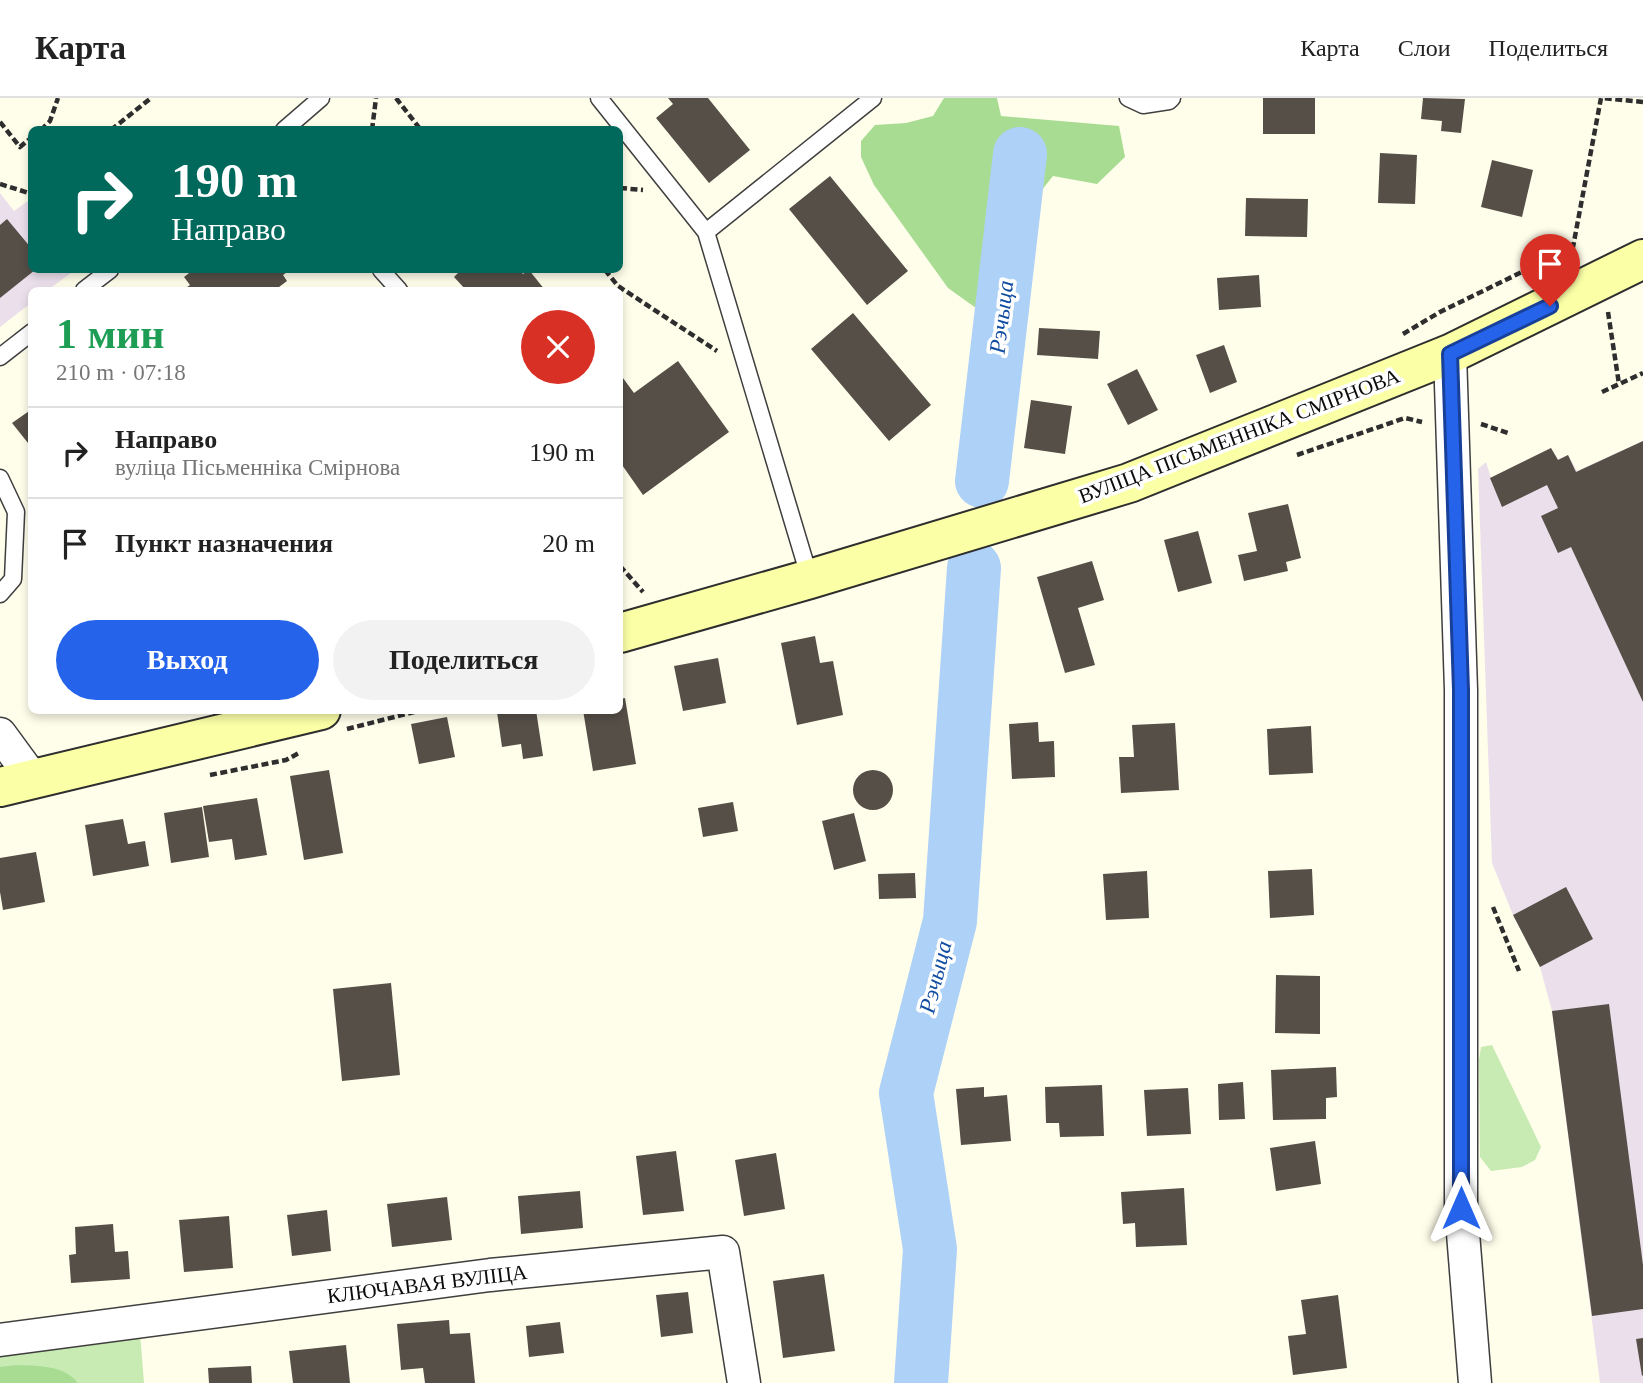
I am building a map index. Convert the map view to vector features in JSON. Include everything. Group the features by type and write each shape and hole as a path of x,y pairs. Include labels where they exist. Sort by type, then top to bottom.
{"main road":[{"name":"ВУЛІЦА ПІСЬМЕННІКА СМІРНОВА","path":"623,632 1129,483 1450,354 1643,259"},
{"path":"17,783 304,714"}],"street":[{"path":"1450,354 1461,690 1461,1208 1475,1383"},
{"path":"0,734 17,783"},
{"name":"КЛЮЧАВАЯ ВУЛІЦА","path":"0,1340 490,1275 723,1252 744,1383"}],"lane":[{"path":"289,126 321,98"},
{"path":"599,98 621,126"},
{"path":"706,232 873,98"},
{"path":"1128,98 1143,105 1169,101 1172,98"},
{"path":"623,128 706,232 810,579"},
{"path":"88,287 106,273"},
{"path":"384,273 396,287"},
{"path":"0,358 28,335"},
{"path":"0,478 16,512 13,579 0,594"}],"path":[{"path":"45,126 50,121 58,98"},
{"path":"116,126 151,98"},
{"path":"372,126 376,98"},
{"path":"396,98 418,126"},
{"path":"1394,339 1440,312 1573,247 1601,98 1643,102"},
{"path":"0,122 20,146 28,140"},
{"path":"0,184 28,193"},
{"path":"607,273 620,287"},
{"path":"623,289 748,371"},
{"path":"1597,318 1609,312 1619,384"},
{"path":"1602,392 1643,373"},
{"path":"1474,422 1508,433"},
{"path":"623,569 644,592 632,596"}],"shaded area":[{"path":"0,193 14,211 28,201 28,273 71,273 52,287 28,287 28,305 0,327"},
{"path":"1643,441 1643,1383 1600,1383 1552,1011 1540,967 1513,915 1492,863 1478,469 1486,462 1491,478 1551,448 1558,459 1568,455 1577,471"}],"green space":[{"path":"944,98 997,98 1001,116 1119,126 1125,157 1097,184 1053,176 1037,196 1028,273 1018,300 983,313 948,288 874,185 861,157 861,141 875,125 906,123 933,116"},
{"path":"1492,1045 1541,1147 1535,1160 1522,1167 1491,1171 1480,1157 1479,1060 1481,1047"},
{"path":"140,1333 144,1383 0,1383 0,1347"},
{"path":"43,1366 58,1370 78,1383 0,1383 0,1367"}],"building":[{"path":"668,98 708,98 750,150 709,183 656,118 673,104"},
{"path":"1263,98 1315,98 1315,134 1263,134"},
{"path":"1423,98 1465,99 1461,133 1441,131 1442,121 1421,119"},
{"path":"1380,153 1417,155 1415,204 1378,203"},
{"path":"1492,160 1533,170 1522,217 1481,207"},
{"path":"830,176 908,271 867,305 789,209"},
{"path":"1246,198 1308,199 1307,237 1245,236"},
{"path":"7,219 28,244 28,273 31,273 0,298 0,225"},
{"path":"189,273 286,273 283,275 287,281 279,287 187,287 190,285 184,277"},
{"path":"458,273 531,273 543,287 463,287 454,277"},
{"path":"1259,275 1261,307 1219,310 1217,278"},
{"path":"853,313 931,405 889,441 811,349"},
{"path":"1039,328 1100,331 1098,359 1037,355"},
{"path":"1224,345 1237,382 1210,393 1196,355"},
{"path":"678,361 729,432 643,495 623,466 623,378 634,393"},
{"path":"1137,369 1158,410 1128,425 1107,384"},
{"path":"1031,400 1072,406 1065,454 1024,448"},
{"path":"28,412 28,443 12,423"},
{"path":"1643,441 1643,702 1571,547 1558,553 1541,516 1558,508 1547,485 1502,507 1490,478 1551,448 1558,460 1568,455 1576,472"},
{"path":"1288,504 1301,558 1286,562 1288,571 1244,581 1238,555 1257,551 1248,513"},
{"path":"1198,531 1212,583 1178,592 1164,540"},
{"path":"1092,561 1104,600 1078,608 1095,665 1065,673 1037,577"},
{"path":"815,636 820,663 833,661 843,715 797,725 781,643"},
{"path":"718,658 726,703 683,711 674,666"},
{"path":"623,698 636,764 593,771 584,714 623,714"},
{"path":"497,714 537,714 543,756 523,759 521,744 502,747"},
{"path":"447,717 455,757 419,764 411,724"},
{"path":"1038,722 1039,742 1054,741 1055,777 1012,779 1009,724"},
{"path":"1175,723 1179,790 1121,793 1119,757 1134,757 1132,725"},
{"path":"1311,726 1313,773 1269,775 1267,729"},
{"path":"329,770 343,853 304,860 290,776"},
{"path":"873,770 881,771 887,776 892,782 892,798 887,804 881,809 873,810 865,809 859,804 854,798 853,790 854,782 859,776 865,771"},
{"path":"257,798 267,855 235,860 232,839 209,842 203,806"},
{"path":"733,802 738,831 703,837 698,808"},
{"path":"202,807 209,857 171,863 164,813"},
{"path":"854,813 866,861 834,870 822,821"},
{"path":"123,819 128,844 145,841 149,866 93,876 85,825"},
{"path":"36,852 45,902 3,910 0,858"},
{"path":"1312,869 1314,915 1270,918 1268,871"},
{"path":"1147,871 1149,918 1106,920 1103,874"},
{"path":"915,873 916,898 879,899 878,874"},
{"path":"1566,887 1593,939 1540,967 1513,915"},
{"path":"1276,975 1320,976 1320,1034 1275,1033"},
{"path":"391,983 400,1075 342,1081 333,989"},
{"path":"1609,1004 1643,1265 1643,1309 1592,1316 1552,1011"},
{"path":"1336,1067 1337,1097 1326,1098 1326,1119 1273,1120 1271,1070"},
{"path":"1243,1082 1245,1119 1219,1120 1218,1084"},
{"path":"1102,1085 1104,1136 1060,1137 1059,1123 1046,1123 1045,1087"},
{"path":"984,1087 984,1097 1007,1095 1011,1141 961,1145 956,1089"},
{"path":"1188,1088 1191,1134 1147,1136 1144,1090"},
{"path":"1315,1141 1321,1184 1276,1191 1270,1148"},
{"path":"676,1151 684,1211 643,1215 636,1156"},
{"path":"776,1153 785,1209 744,1216 735,1160"},
{"path":"1184,1188 1187,1245 1136,1247 1135,1223 1123,1224 1121,1192"},
{"path":"580,1191 583,1228 521,1234 518,1196"},
{"path":"447,1197 452,1240 392,1247 387,1204"},
{"path":"327,1210 331,1251 292,1256 287,1215"},
{"path":"229,1216 233,1268 184,1272 179,1220"},
{"path":"113,1224 115,1252 128,1251 130,1279 71,1283 69,1255 76,1254 75,1227"},
{"path":"824,1274 835,1351 783,1358 773,1281"},
{"path":"688,1292 693,1333 661,1337 656,1295"},
{"path":"1338,1295 1347,1368 1293,1375 1288,1336 1306,1334 1301,1300"},
{"path":"449,1320 450,1334 470,1333 475,1383 425,1383 423,1368 401,1370 397,1324"},
{"path":"560,1322 564,1353 529,1357 526,1326"},
{"path":"1643,1338 1643,1375 1642,1376 1636,1339"},
{"path":"346,1345 350,1383 293,1383 289,1351"},
{"path":"251,1366 252,1383 209,1383 208,1368"}],"waterway":[{"name":"Рэчыца","path":"982,481 1020,154"},
{"name":"Рэчыца","path":"921,1383 930,1249 906,1093 950,921 974,568"}],"route":[{"path":"1461,1208 1461,690 1450,354 1550,306"}]}
